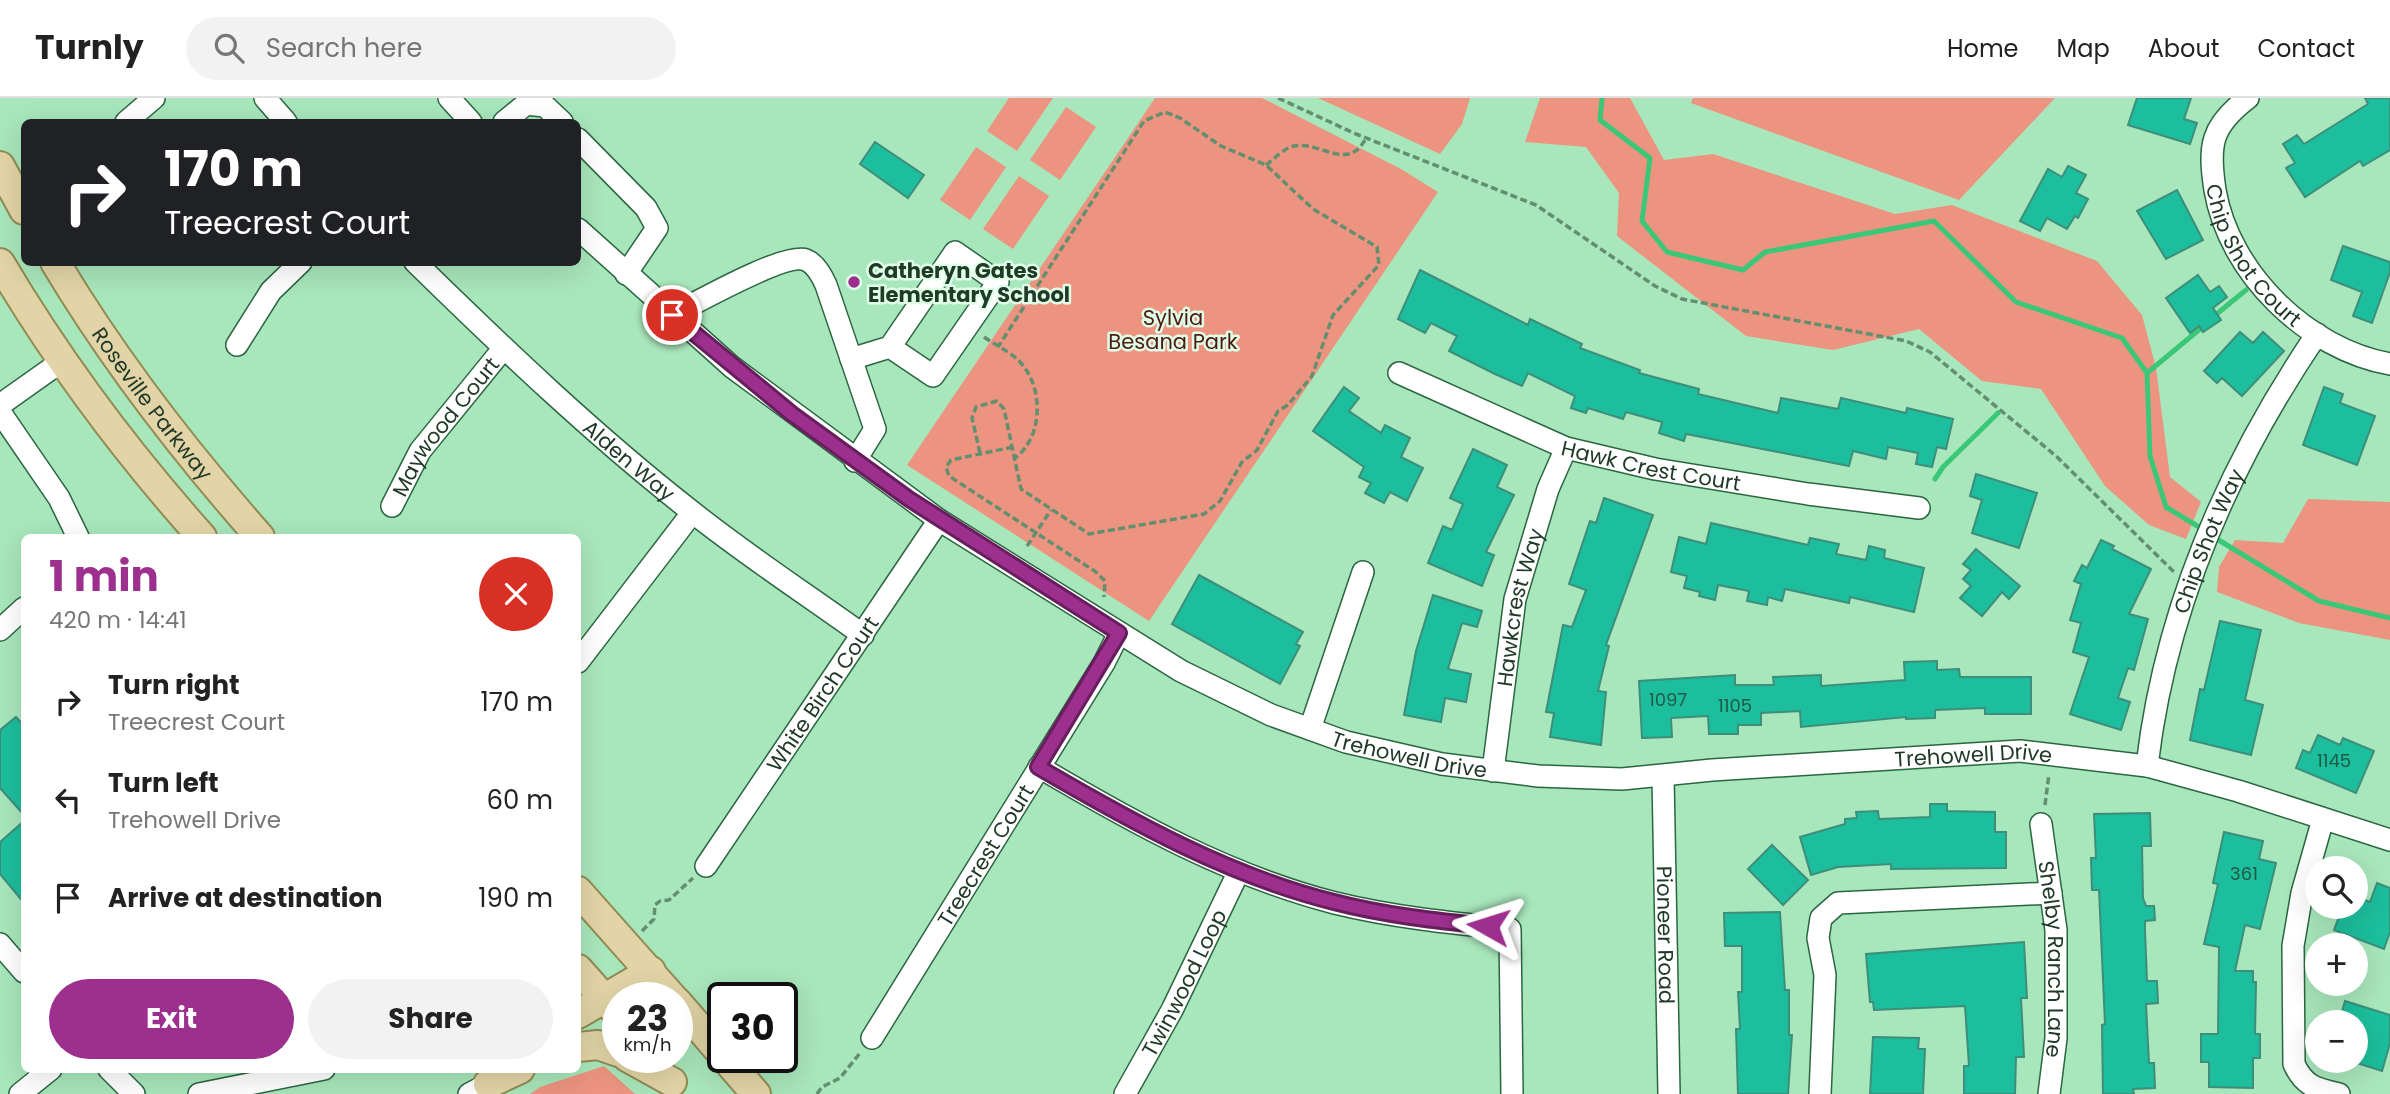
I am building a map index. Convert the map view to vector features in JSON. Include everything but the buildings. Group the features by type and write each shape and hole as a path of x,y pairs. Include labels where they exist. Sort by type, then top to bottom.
{"main road":[{"path":"0,166 21,204"},
{"path":"0,263 62,361 98,411 200,534"},
{"name":"Roseville Parkway","path":"58,266 134,382 200,468 257,534"},
{"path":"581,894 660,982"},
{"path":"638,982 651,971"},
{"path":"581,972 602,996"},
{"path":"581,1013 602,1008"},
{"path":"693,1020 707,1036"},
{"path":"581,1048 602,1046"},
{"path":"491,1079 508,1073"},
{"path":"653,1073 677,1088"},
{"path":"665,1073 677,1088"},
{"path":"738,1073 756,1094"}],"street":[{"path":"130,119 155,98"},
{"path":"265,98 283,119"},
{"path":"449,98 468,119"},
{"name":"Chip Shot Court","path":"2248,98 2224,116 2211,155 2220,219 2243,261 2273,298 2317,334 2349,352 2390,364"},
{"path":"508,119 526,104 545,106 559,119"},
{"path":"581,142 646,208 657,228 626,274"},
{"name":"Trehowell Drive","path":"581,232 732,366 855,461 939,520 1119,633 1232,698 1310,729 1393,755 1493,771 1622,779 1712,770 2007,752 2052,755 2147,766 2390,840"},
{"path":"851,359 890,347 955,252 998,282 933,376 890,347"},
{"path":"672,315 768,267 796,259 808,260 819,271 826,285 875,429 855,461"},
{"path":"237,345 271,291 297,266"},
{"name":"Alden Way","path":"419,266 503,349 692,513 863,635"},
{"name":"Chip Shot Way","path":"2147,766 2165,656 2191,578 2223,497 2259,427 2317,334"},
{"name":"Maywood Court","path":"392,506 420,452 503,349"},
{"path":"0,405 62,361"},
{"name":"Hawk Crest Court","path":"1399,373 1566,448 1693,475 1808,494 1919,508"},
{"path":"0,412 59,498 77,534"},
{"name":"Hawkcrest Way","path":"1493,771 1516,599 1548,489 1566,448"},
{"path":"581,658 692,513"},
{"name":"White Birch Court","path":"706,866 939,520"},
{"path":"1310,729 1363,572"},
{"path":"0,630 21,611"},
{"name":"Treecrest Court","path":"872,1038 1119,633"},
{"path":"1038,767 1128,820 1239,871 1334,902 1444,922 1510,929 1512,1094"},
{"name":"Pioneer Road","path":"1663,776 1669,1094"},
{"path":"2323,819 2302,894 2292,946 2294,1064 2301,1080 2316,1088 2339,1094"},
{"name":"Shelby Ranch Lane","path":"2041,824 2056,930 2056,1038 2049,1094"},
{"name":"Twinwood Loop","path":"1125,1094 1171,1010 1239,871"},
{"path":"1820,1094 1825,975 1818,938 1821,918 1838,902 2051,893"},
{"path":"0,944 21,968"},
{"path":"20,1094 46,1073"},
{"path":"113,1073 134,1094"},
{"path":"199,1094 304,1073"}],"path":[{"path":"1278,98 1366,138 1536,205 1656,286 1682,299 1906,341 1930,352 2056,456 2191,578"},
{"path":"980,453 972,418 976,407 998,401 1004,409 1021,489 1089,534 1204,514 1220,501 1242,462 1257,450 1278,411 1288,405 1312,376 1333,315 1379,265 1377,247 1312,209 1266,166 1221,146 1180,118 1165,112 1144,121 998,346"},
{"path":"1266,166 1293,146 1307,146 1345,156 1360,148 1366,138"},
{"path":"967,326 1019,360 1028,372 1037,408 1034,435 1027,449 1015,458"},
{"path":"1013,447 951,460 946,467 949,475 1096,572 1105,582 1104,597"},
{"path":"1027,546 1051,510"},
{"path":"2041,824 2052,755"},
{"path":"628,945 654,919 655,905 669,900 706,866"},
{"path":"817,1094 822,1087 840,1078 872,1038"}],"green space":[{"path":"1009,98 1053,98 1017,151 987,131"},
{"name":"Sylvia Besana Park","path":"1155,98 1262,98 1401,169 1438,192 1149,621 907,465"},
{"path":"1318,98 1470,98 1462,124 1440,154"},
{"path":"1540,98 1630,98 1664,160 1713,154 1895,214 1952,205 2097,261 2142,315 2156,368 2170,477 2201,502 2186,539 2149,525 2105,486 2041,389 1982,381 1919,329 1833,350 1746,336 1617,236 1619,193 1586,147 1525,142"},
{"path":"1693,98 2055,98 1959,200 1691,103"},
{"path":"1066,107 1096,127 1060,180 1030,160"},
{"path":"976,147 1006,167 970,220 940,200"},
{"path":"1019,176 1049,196 1013,249 983,229"},
{"path":"2308,499 2390,502 2390,640 2299,623 2217,592 2219,567 2235,540 2283,543"},
{"path":"602,1067 602,1073 612,1073 635,1094 530,1094 540,1087"}],"waterway":[{"path":"1602,98 1600,120 1650,158 1642,221 1667,252 1743,270 1765,252 1934,221 2016,302 2122,338 2147,373 2150,456 2166,507 2204,530"},
{"path":"2213,317 2246,290"},
{"path":"2147,373 2206,324"},
{"path":"1935,479 1943,467 1998,413"},
{"path":"2212,536 2319,601 2390,618"}],"place":[{"name":"Catheryn Gates Elementary School","path":"854,282"}],"route":[{"path":"672,315 792,414 855,461 939,520 1119,633 1104,663 1038,767 1128,820 1239,871 1334,902 1444,922 1488,926"}]}
